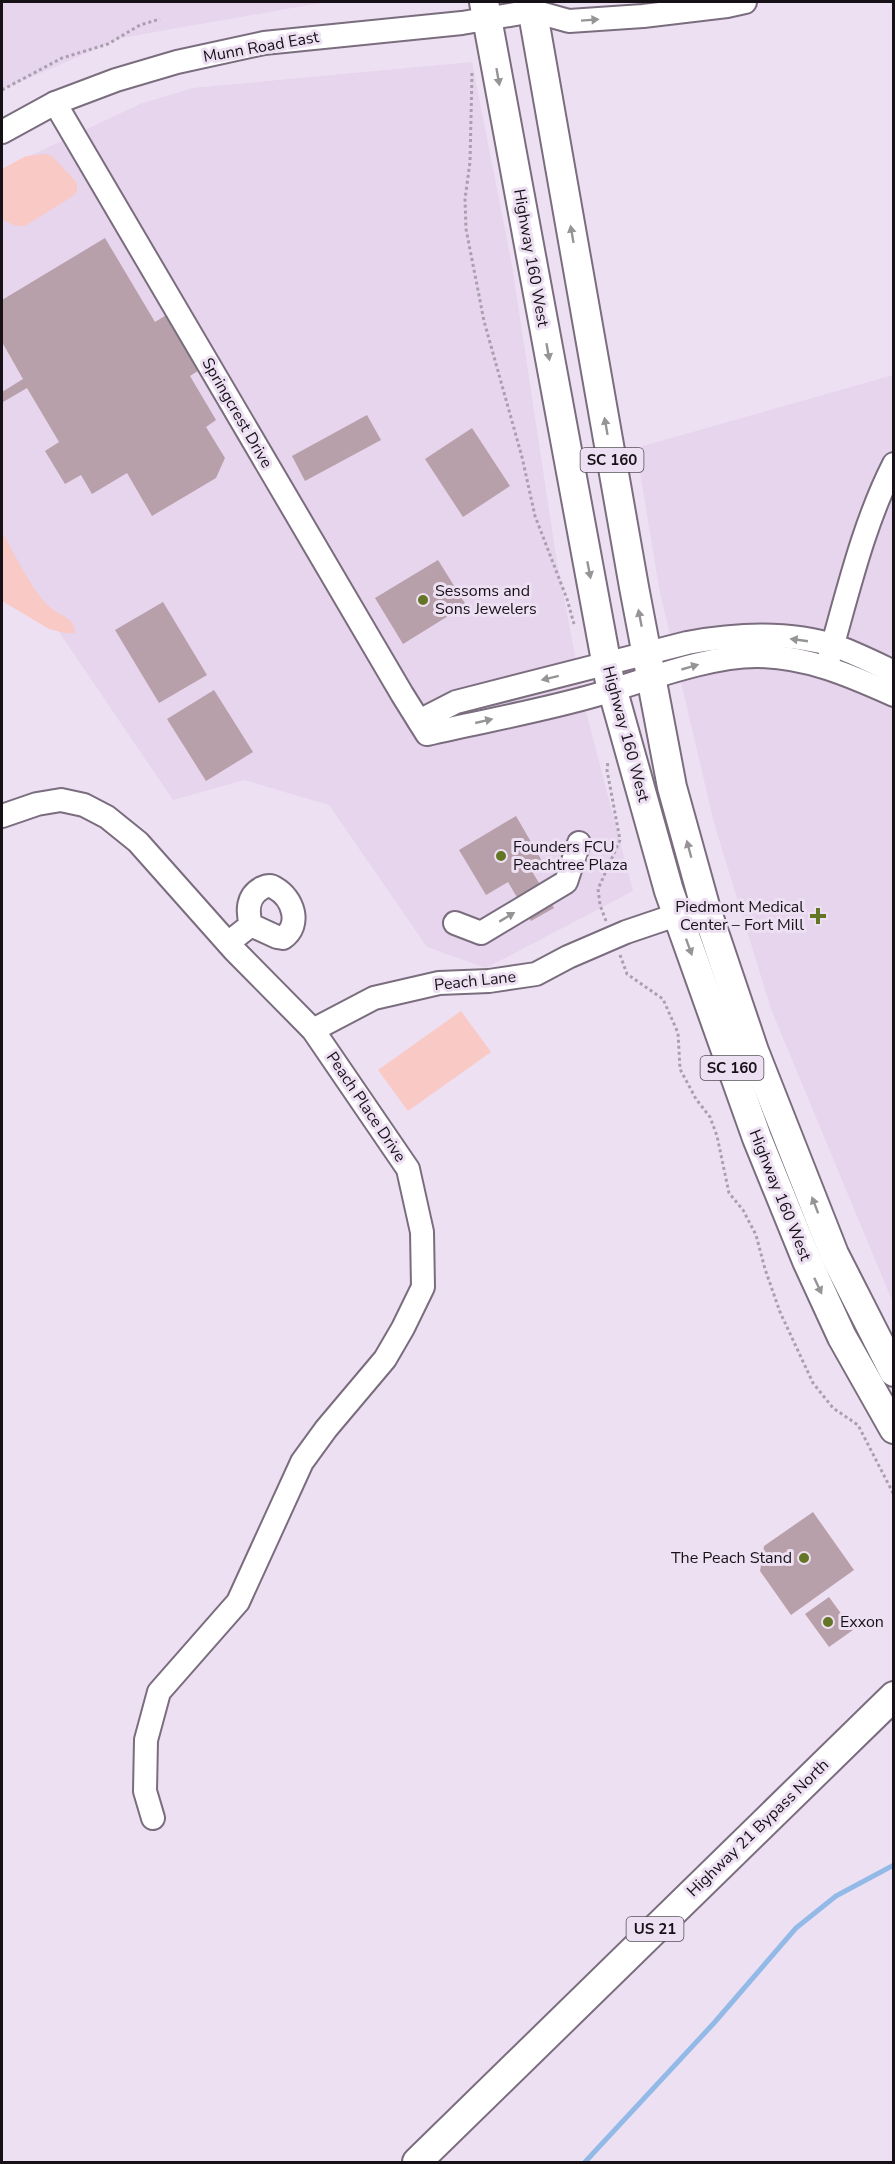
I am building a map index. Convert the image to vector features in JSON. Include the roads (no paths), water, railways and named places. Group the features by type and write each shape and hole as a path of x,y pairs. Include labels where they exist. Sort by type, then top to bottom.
{"main road":[{"name":"Highway 160 West","path":"536,5 630,671 672,787 705,906 754,1051 834,1254 894,1372"},
{"name":"Highway 160 West","path":"486,11 630,671 677,914 757,1138 807,1261 842,1337 894,1429"},
{"name":"Highway 21 Bypass North","path":"417,2163 894,1696"}],"street":[{"path":"536,5 569,21 643,16 745,2"},
{"name":"Munn Road East","path":"2,132 55,103 116,80 177,62 264,43 536,5"},
{"name":"Springcrest Drive","path":"55,103 423,728 630,671 703,664 730,658 757,656 801,660 830,656"},
{"path":"830,656 867,527 878,495 894,464"},
{"path":"830,656 894,672"},
{"path":"830,656 894,695"},
{"name":"Peach Place Drive","path":"2,816 37,804 61,800 84,805 107,818 138,842 228,943 313,1030 408,1169 422,1232 423,1287 403,1328 385,1359 302,1462 238,1602 159,1692 146,1740 145,1791 153,1818"},
{"path":"455,923 481,933 566,882 579,843"},
{"name":"Peach Lane","path":"313,1030 374,998 439,983 489,981 536,974 613,937 705,906"},
{"path":"228,943 251,926"}],"waterway":[{"path":"585,2162 714,2023 796,1928 836,1896 894,1865"}],"place":[{"name":"Sessoms and Sons Jewelers","path":"423,600"},
{"name":"Founders FCU Peachtree Plaza","path":"501,856"},
{"name":"Piedmont Medical Center – Fort Mill","path":"818,916"},
{"name":"The Peach Stand","path":"804,1558"},
{"name":"Exxon","path":"828,1622"}]}
